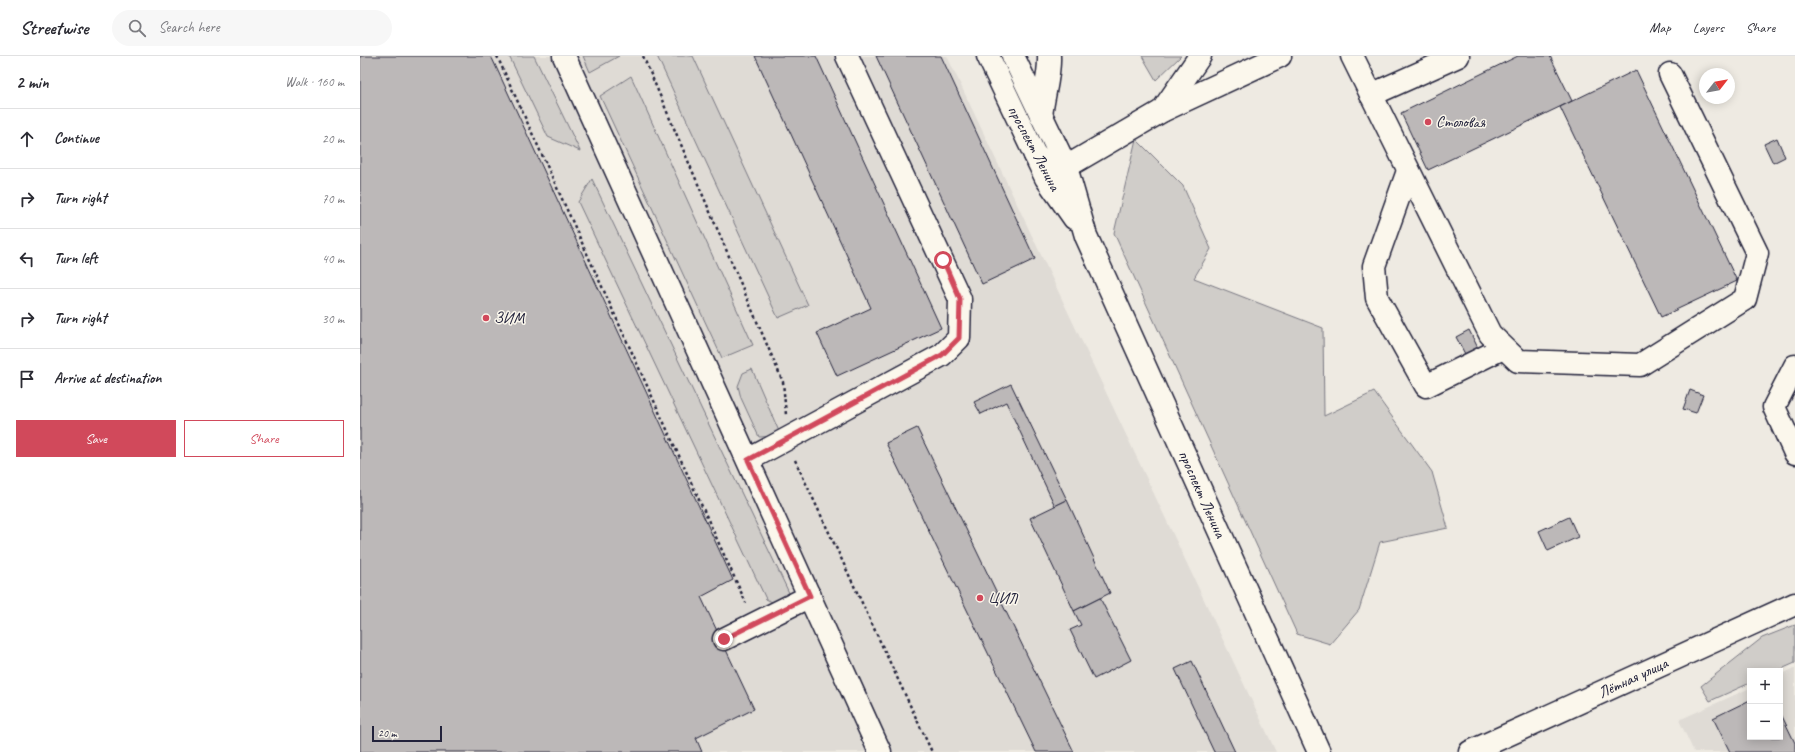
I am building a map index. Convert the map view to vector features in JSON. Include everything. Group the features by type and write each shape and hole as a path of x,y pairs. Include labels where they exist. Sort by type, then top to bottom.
{"street":[{"path":"564,56 880,752"},
{"path":"748,460 788,440 942,355 959,338 960,299 847,56"},
{"name":"проспект Ленина","path":"988,56 1046,178 1086,236"},
{"name":"проспект Ленина","path":"1013,56 1038,90 1041,116 1066,167 1086,236 1319,752"},
{"path":"1001,84 1012,94 1022,97 1038,90 1049,70 1049,56"},
{"path":"1162,111 1200,56"},
{"path":"1035,155 1047,165 1056,168 1066,167 1162,111 1280,56"},
{"path":"1352,56 1490,334 1518,361 1640,365 1745,299 1757,253 1670,74"},
{"path":"1371,95 1458,56"},
{"path":"1408,171 1374,266 1377,298 1426,386 1503,348"},
{"path":"1795,366 1774,407 1795,453"},
{"path":"724,639 810,596"},
{"name":"Лётная улица","path":"1470,752 1795,604"}],"path":[{"path":"497,56 755,624"},
{"path":"643,56 783,382 788,440 794,457 932,752"}],"shaded area":[{"path":"360,56 947,56 1276,752 360,752"},
{"path":"509,56 534,56 580,151 548,137"},
{"path":"583,56 619,56 590,72"},
{"path":"657,56 693,56 808,305 778,318"},
{"path":"1142,56 1181,56 1156,80"},
{"path":"631,76 753,345 722,358 600,96"},
{"path":"1136,139 1183,186 1211,249 1194,278 1323,328 1324,416 1374,392 1432,472 1448,528 1380,542 1359,610 1330,644 1297,634 1114,233"},
{"path":"592,179 790,595 776,604 766,599 578,202"},
{"path":"752,369 781,436 759,437 741,398 738,386 743,373"},
{"path":"1795,625 1795,663 1783,668 1747,668 1747,684 1710,701 1701,686 1762,638"},
{"path":"1795,668 1795,752 1694,752 1679,720 1747,689 1747,740 1783,740 1783,674"}],"building":[{"name":"ЗИМ","path":"360,56 491,56 733,580 701,597 754,709 696,738 702,752 360,752"},
{"path":"755,56 816,56 941,328 837,376 817,333 871,308"},
{"path":"876,56 941,56 1035,259 982,284"},
{"path":"1518,56 1550,56 1572,101 1428,170 1401,113"},
{"path":"1636,70 1737,281 1661,317 1560,107"},
{"path":"1777,138 1785,157 1773,163 1764,144"},
{"path":"1469,330 1478,348 1465,354 1456,337"},
{"path":"1011,384 1067,500 1055,506 1006,402 981,414 974,402"},
{"path":"1690,390 1703,395 1696,413 1683,409"},
{"name":"ЦИЛ","path":"917,428 1074,752 1036,752 886,443"},
{"path":"1067,500 1110,593 1074,611 1030,518"},
{"path":"1569,517 1578,537 1548,551 1539,531"},
{"path":"1100,598 1131,660 1094,679 1070,630 1081,625 1074,611"},
{"path":"1192,661 1235,752 1214,752 1175,669"},
{"path":"1747,701 1747,740 1783,740 1783,718 1795,743 1795,752 1730,752 1713,718"}],"place":[{"name":"Столовая","path":"1428,122"},
{"name":"ЗИМ","path":"486,318"},
{"name":"ЦИЛ","path":"980,598"}],"route":[{"path":"724,639 810,596 748,460 788,440 942,355 959,338 960,299 943,260"}]}
